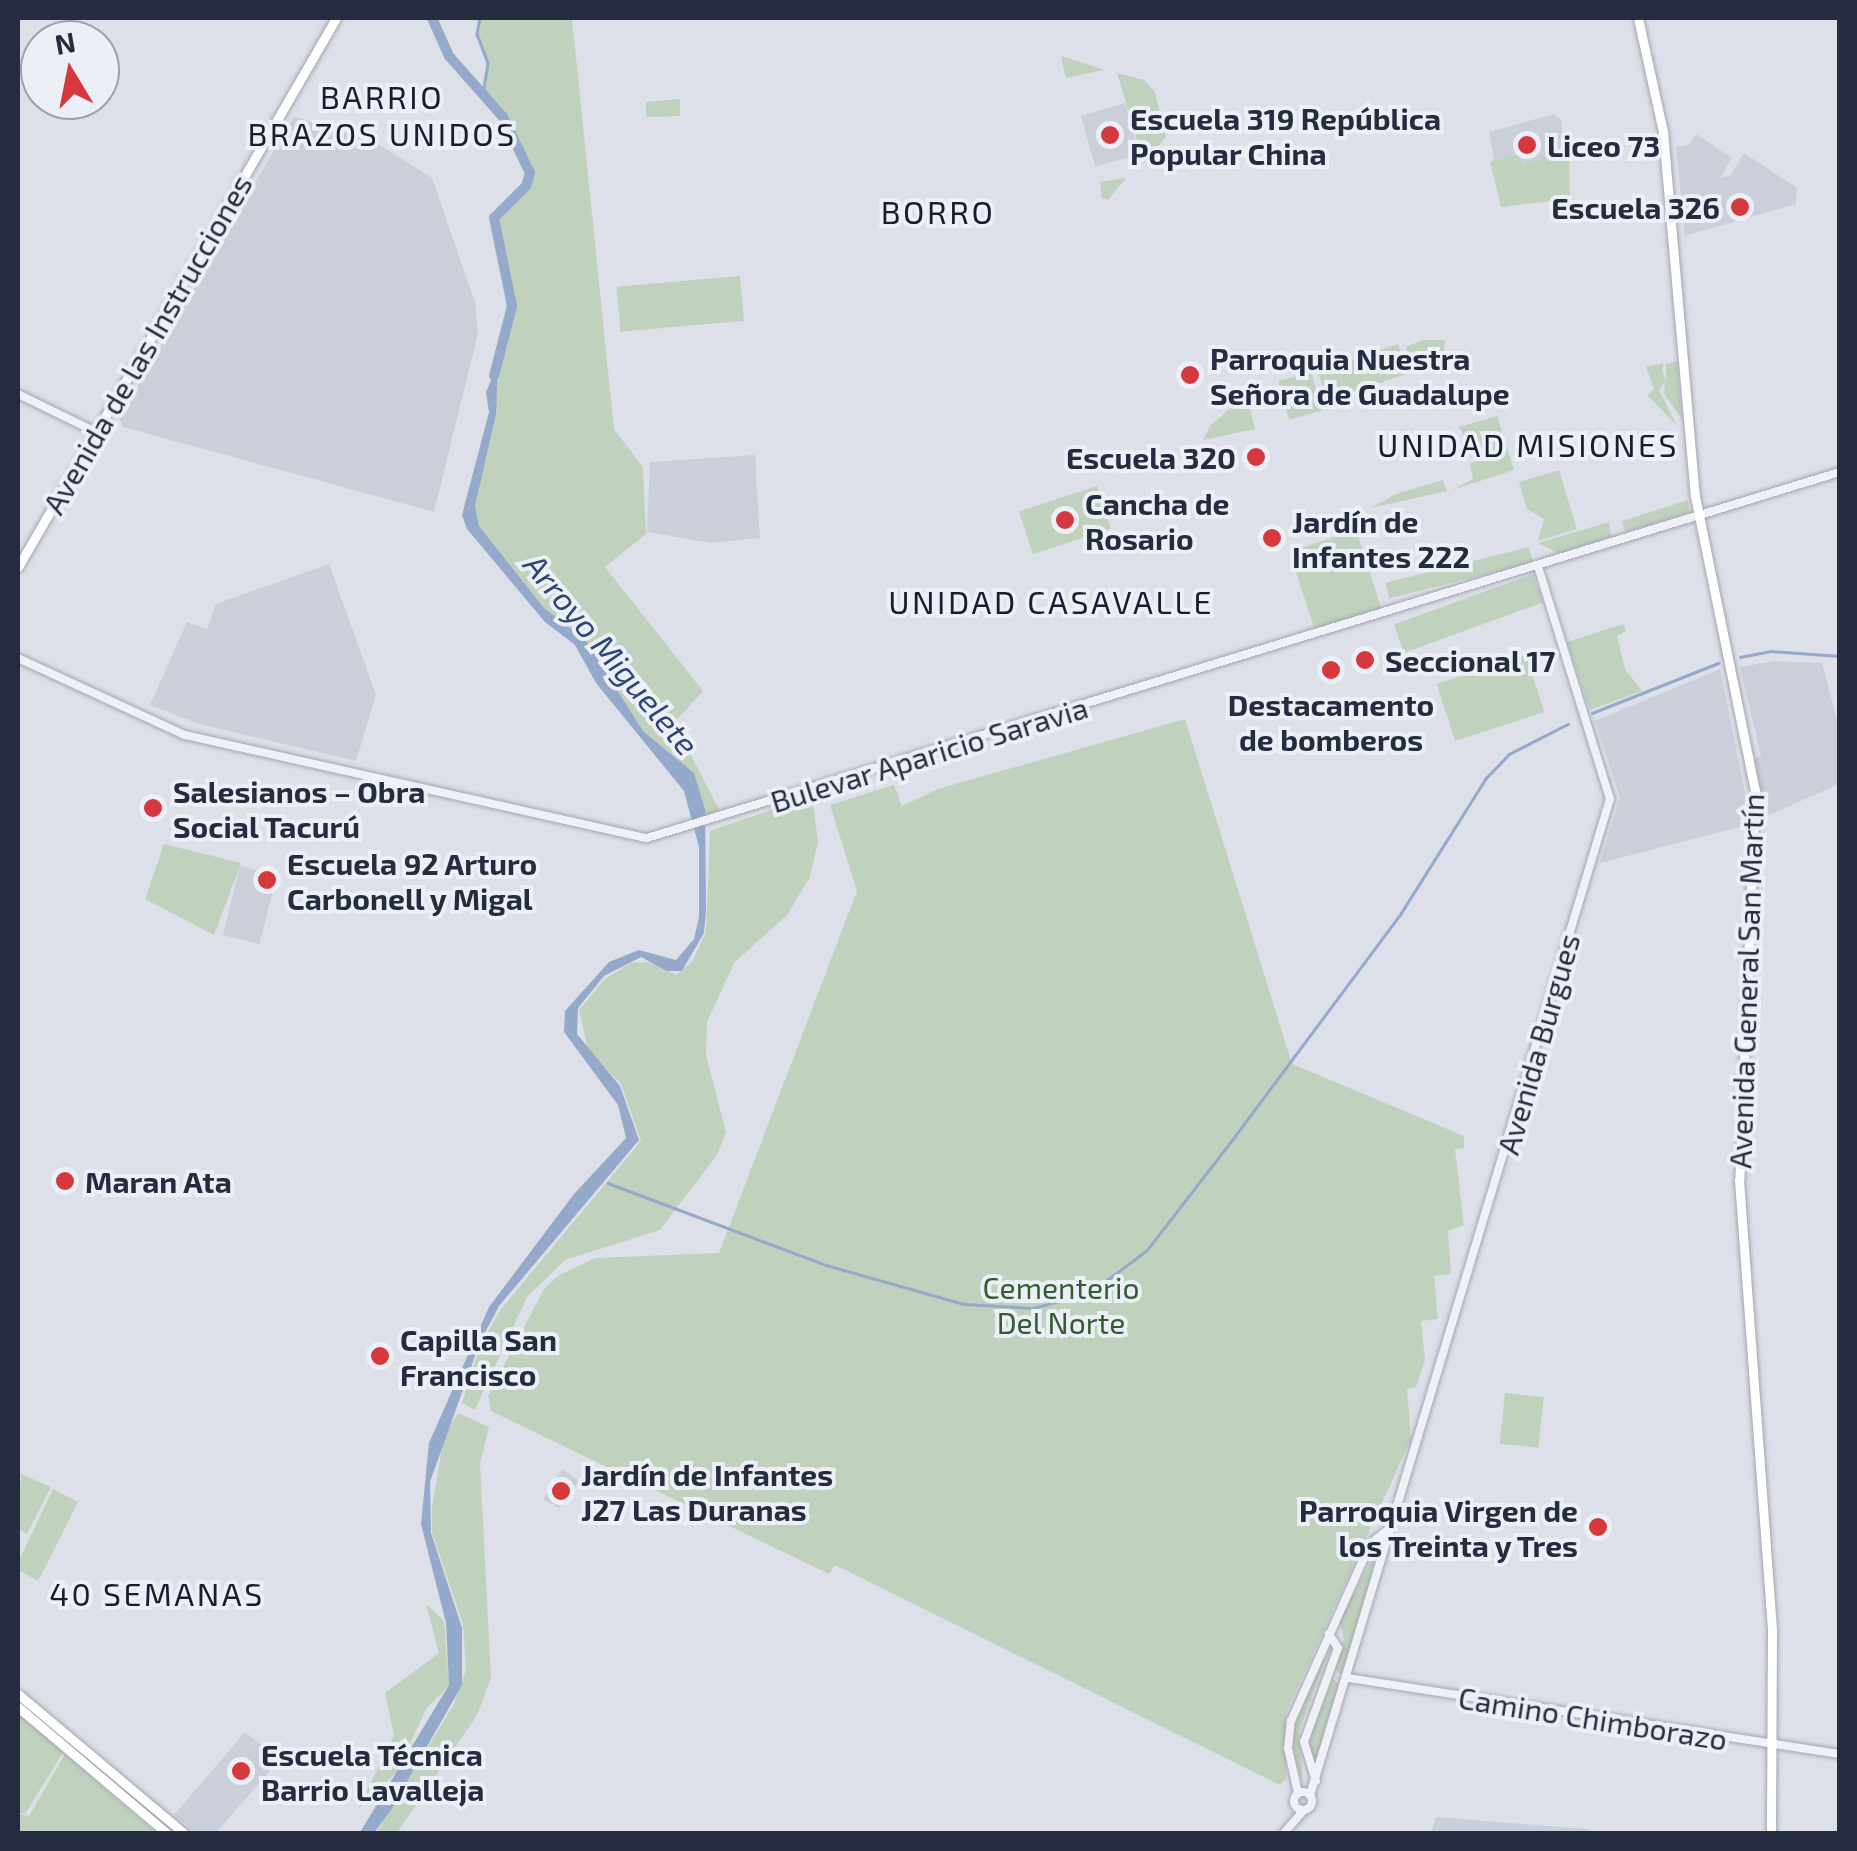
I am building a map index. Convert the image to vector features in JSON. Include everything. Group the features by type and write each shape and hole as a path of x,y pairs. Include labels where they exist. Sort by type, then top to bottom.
{"main road":[{"name":"Avenida de las Instrucciones","path":"18,567 336,18"},
{"name":"Avenida General San Martín","path":"1638,18 1662,118 1698,516 1755,790 1739,1180 1772,1631 1771,1834"},
{"path":"18,1694 185,1834"},
{"path":"18,1707 168,1834"}],"street":[{"path":"18,394 98,433"},
{"name":"Bulevar Aparicio Saravia","path":"18,658 166,727 228,746 621,835 678,831 1840,472"},
{"name":"Avenida Burgues","path":"1300,1808 1316,1781 1348,1678 1610,799 1538,566"},
{"path":"1283,1834 1300,1808 1288,1748 1291,1721 1375,1541 1394,1524"},
{"path":"1375,1541 1385,1554"},
{"path":"1316,1781 1305,1762 1305,1730 1338,1648 1329,1634"},
{"name":"Camino Chimborazo","path":"1348,1678 1774,1748 1840,1754"},
{"path":"1298,1794 1310,1795"}],"shaded area":[{"name":"Escuela 319 República Popular China","path":"1125,103 1140,154 1095,167 1081,116"},
{"name":"Liceo 73","path":"1554,114 1561,119 1565,153 1523,164 1519,154 1494,160 1489,132"},
{"path":"294,116 378,144 432,178 475,302 478,334 434,512 123,427 119,418"},
{"path":"1696,134 1732,158 1720,178 1731,175 1744,153 1797,188 1796,204 1685,236 1676,147 1689,145"},
{"path":"755,455 760,538 711,543 647,532 650,462"},
{"path":"329,564 376,695 356,761 199,724 150,705 187,622 207,629 216,604"},
{"path":"1775,661 1822,663 1839,728 1839,784 1762,818 1754,758 1761,756 1740,667"},
{"path":"1720,669 1745,793 1744,826 1600,863 1620,797 1595,721"},
{"path":"240,866 277,875 260,944 223,935"},
{"name":"Jardín de Infantes J27 Las Duranas","path":"562,1469 579,1481 559,1508 543,1500"},
{"name":"Escuela Técnica Barrio Lavalleja","path":"245,1732 280,1759 216,1833 196,1833 174,1815"},
{"path":"1436,1817 1587,1829 1591,1833 1431,1833"}],"green space":[{"path":"481,18 572,18 614,429 643,467 646,534 605,567 703,691 674,723 720,811 705,815 694,773 643,731 585,639 544,608 479,526 475,506 512,306 494,218 526,186 530,173 503,117 483,94 488,63 477,34"},
{"path":"1061,56 1102,69 1103,70 1066,78"},
{"path":"1117,73 1144,80 1155,92 1166,137 1144,163"},
{"path":"680,99 680,116 646,117 646,102"},
{"path":"1569,151 1570,199 1501,207 1490,161 1519,154 1523,164"},
{"path":"1126,178 1108,200 1102,198 1100,182"},
{"path":"740,276 744,321 620,332 616,287"},
{"path":"1423,340 1445,340 1444,360 1414,368 1406,347"},
{"path":"1398,344 1408,373 1328,401 1318,372"},
{"path":"1677,361 1682,419 1664,394 1665,382 1659,390 1677,426 1647,395 1654,389 1646,367 1664,363 1666,382 1666,364"},
{"path":"1311,372 1322,410 1289,420 1278,381"},
{"path":"1246,394 1255,429 1203,440 1210,426"},
{"path":"1497,416 1514,470 1452,490 1473,479 1470,464 1477,460 1459,427"},
{"path":"1559,470 1577,529 1538,541 1544,519 1527,509 1519,482"},
{"path":"1443,480 1447,491 1371,508 1396,494"},
{"name":"Cancha de Rosario","path":"1097,486 1111,529 1033,554 1019,511"},
{"path":"1688,500 1689,513 1625,532 1622,521"},
{"path":"1609,522 1611,537 1560,554 1538,543"},
{"path":"1356,530 1382,610 1315,632 1289,552"},
{"path":"1529,547 1533,563 1389,598 1385,583"},
{"path":"1533,574 1543,602 1404,653 1394,625"},
{"path":"1623,624 1626,631 1617,636 1625,669 1642,691 1590,710 1567,642"},
{"path":"1526,655 1545,712 1455,741 1437,684"},
{"name":"Cementerio Del Norte","path":"1185,719 1292,1064 1464,1136 1464,1148 1455,1149 1464,1225 1448,1231 1451,1274 1434,1276 1438,1319 1421,1321 1425,1360 1416,1387 1407,1389 1411,1439 1286,1713 1286,1779 1280,1785 835,1565 829,1574 491,1411 488,1396 544,1289 558,1276 595,1258 719,1253 857,891 830,805 894,785 902,806 938,789"},
{"path":"812,796 818,842 810,877 787,915 734,963 707,1022 706,1055 726,1132 717,1155 660,1230 565,1260 527,1297 475,1410 462,1403 481,1343 502,1308 641,1141 621,1084 588,1050 579,1010 605,979 630,963 651,962 676,975 692,962 706,932 710,831"},
{"path":"164,844 241,863 214,935 145,899"},
{"path":"1505,1393 1544,1397 1538,1448 1500,1444"},
{"path":"458,1413 489,1427 480,1464 491,1678 477,1715 397,1833 376,1833 454,1704 466,1670 463,1624 432,1533 432,1507 444,1436"},
{"path":"21,1474 51,1487 27,1534 18,1529"},
{"path":"53,1489 78,1502 38,1581 18,1570 18,1563"},
{"path":"1379,1546 1344,1673 1339,1673 1334,1667 1344,1640 1339,1621"},
{"path":"426,1604 444,1621 449,1685 426,1709 397,1772 358,1809 394,1735 385,1693 439,1653"},
{"path":"1328,1652 1299,1732 1303,1783 1291,1747 1294,1722"},
{"path":"1333,1679 1340,1685 1314,1766 1305,1748"},
{"path":"18,1713 64,1751 25,1814 18,1813"},
{"path":"65,1754 156,1833 18,1833 18,1814 29,1816"}],"water":[{"path":"498,365 496,414 475,506 479,526 544,608 585,639 643,731 694,773 705,809 704,933 682,971 667,971 641,957 604,976 578,1008 577,1034 620,1086 639,1140 499,1306 480,1342 430,1482 431,1533 462,1628 462,1685 391,1810 374,1833 359,1834 449,1685 446,1623 421,1524 429,1443 489,1307 574,1194 626,1138 618,1105 564,1032 565,1011 609,962 639,950 676,960 694,939 699,917 699,847 684,791 596,683 575,645 545,622 467,529 462,515 489,412 486,392"}],"waterway":[{"name":"Arroyo Miguelete","path":"432,18 449,56 503,117 530,173 526,186 494,218 512,306 494,376"},
{"path":"480,18 477,34 488,63 483,94"},
{"path":"1740,657 1770,651 1840,656"},
{"path":"1592,713 1718,663"},
{"path":"608,1183 826,1265 964,1304 1033,1308 1090,1293 1147,1250 1235,1136 1401,913 1486,778 1509,754 1568,724"}],"place":[{"name":"Escuela 319 República Popular China","path":"1110,135"},
{"name":"Liceo 73","path":"1527,145"},
{"name":"Escuela 326","path":"1740,207"},
{"name":"Parroquia Nuestra Señora de Guadalupe","path":"1190,375"},
{"name":"Escuela 320","path":"1256,457"},
{"name":"Cancha de Rosario","path":"1065,520"},
{"name":"Jardín de Infantes 222","path":"1272,538"},
{"name":"Seccional 17","path":"1365,660"},
{"name":"Destacamento de bomberos","path":"1331,670"},
{"name":"Salesianos – Obra Social Tacurú","path":"153,808"},
{"name":"Escuela 92 Arturo Carbonell y Migal","path":"267,880"},
{"name":"Maran Ata","path":"65,1181"},
{"name":"Capilla San Francisco","path":"380,1356"},
{"name":"Jardín de Infantes J27 Las Duranas","path":"561,1491"},
{"name":"Parroquia Virgen de los Treinta y Tres","path":"1598,1527"},
{"name":"Escuela Técnica Barrio Lavalleja","path":"241,1771"}],"district":[{"name":"BARRIO BRAZOS UNIDOS","path":"382,116"},
{"name":"BORRO","path":"938,211"},
{"name":"UNIDAD MISIONES","path":"1528,444"},
{"name":"UNIDAD CASAVALLE","path":"1051,601"},
{"name":"40 SEMANAS","path":"157,1593"}]}
